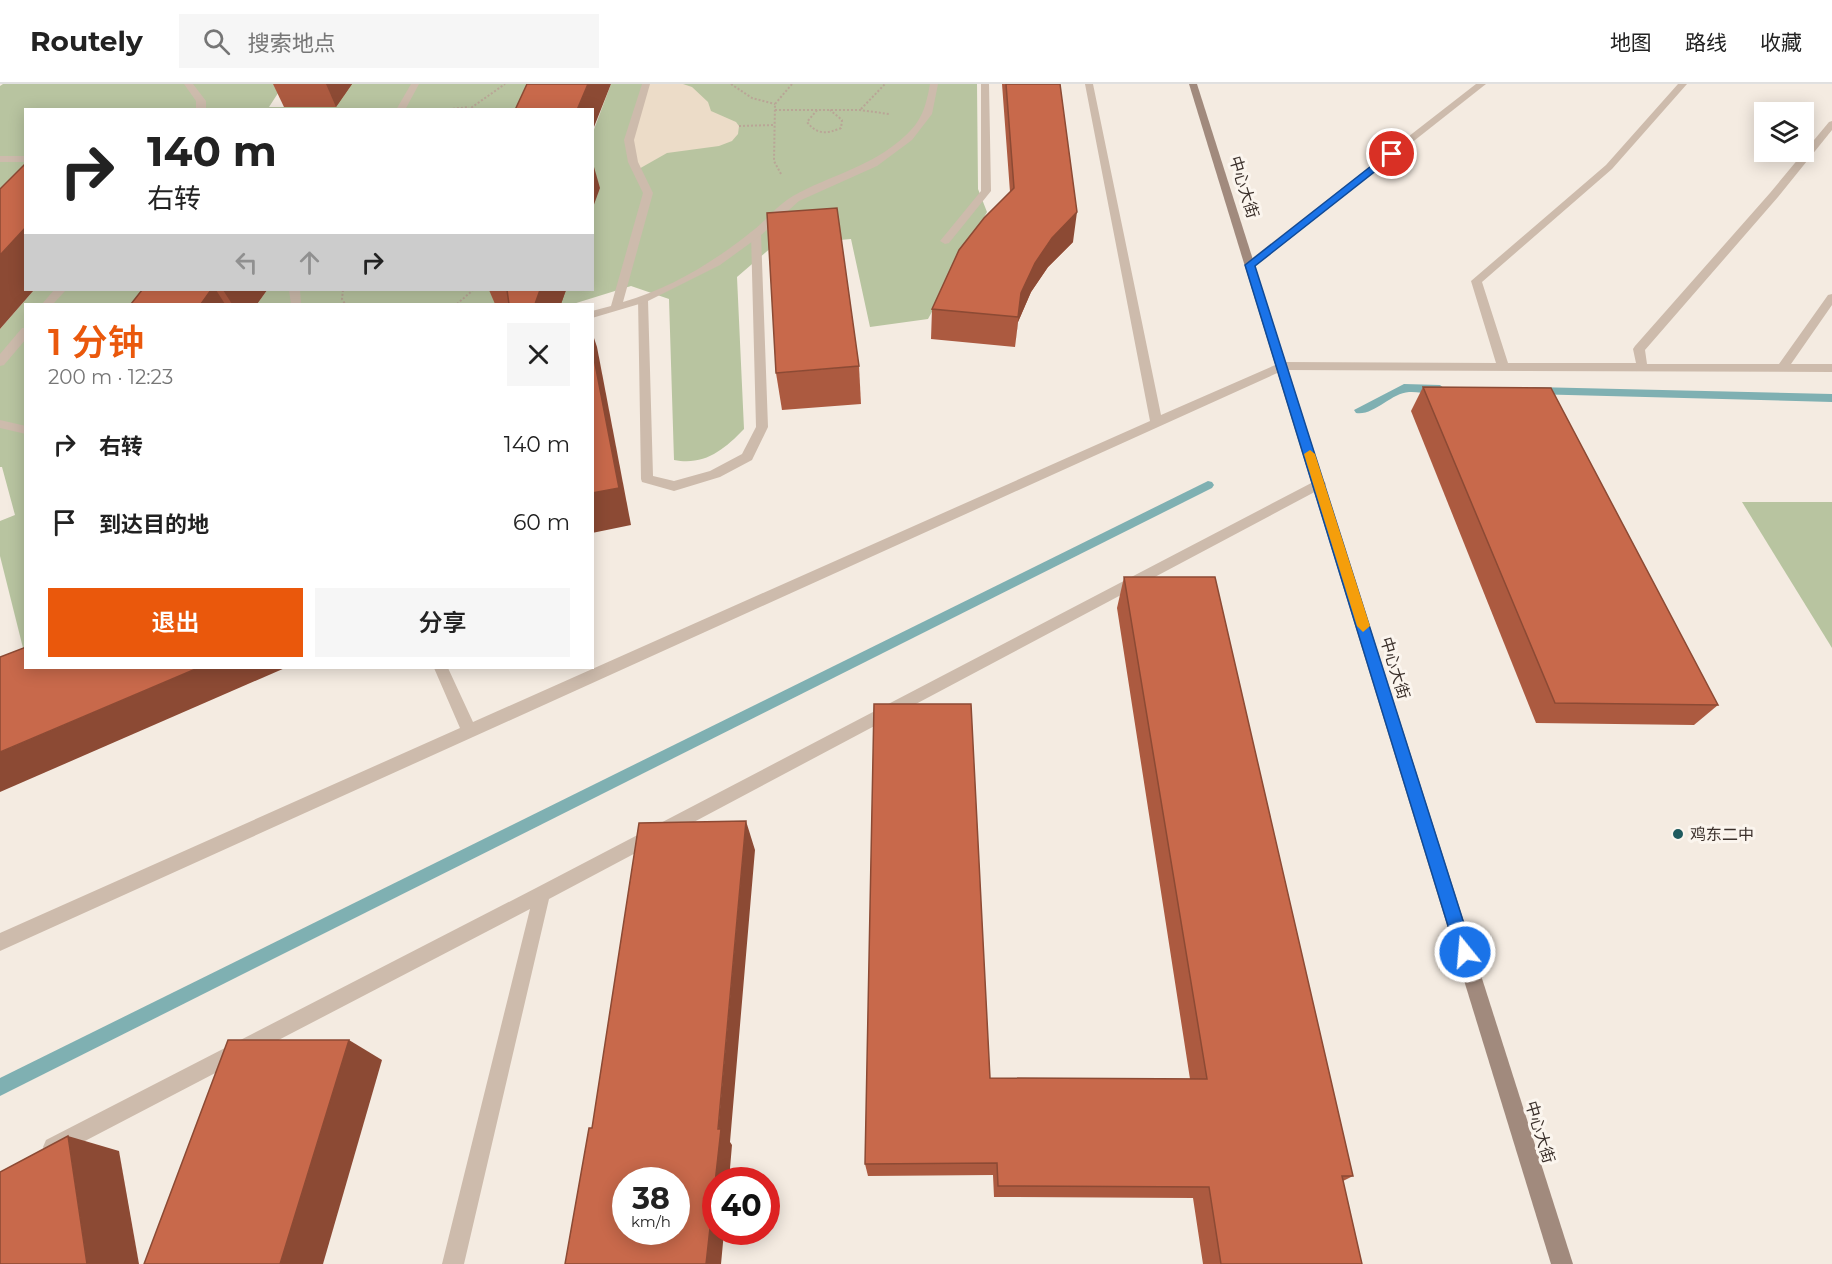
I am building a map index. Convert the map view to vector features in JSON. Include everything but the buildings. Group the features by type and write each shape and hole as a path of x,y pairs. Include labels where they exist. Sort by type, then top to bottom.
{"street":[{"path":"188,84 201,101 201,108"},
{"path":"401,108 415,84"},
{"path":"616,308 648,193 633,162 629,140 646,84"},
{"path":"594,314 642,300 716,262 756,234 795,199 874,164 909,138 923,120 929,112 934,84"},
{"path":"945,241 986,191 985,84"},
{"path":"1089,84 1156,422"},
{"name":"中心大街","path":"1193,84 1562,1264"},
{"path":"1250,265 1482,84"},
{"path":"1503,366 1476,281 1609,167 1683,84"},
{"path":"1642,366 1639,349 1774,195 1832,124"},
{"path":"0,159 24,159"},
{"path":"642,300 647,479 674,486 715,474 747,457 762,426 756,234"},
{"path":"48,303 59,291"},
{"path":"1783,367 1832,297"},
{"path":"0,362 24,333"},
{"path":"0,942 1282,366 1832,368"},
{"path":"0,424 24,430"},
{"path":"42,1152 542,894 1319,484"},
{"path":"441,669 469,731"},
{"path":"453,1264 542,894"}],"path":[{"path":"469,108 505,84"},
{"path":"731,84 752,98 775,104"},
{"path":"792,84 775,104 774,162 795,199"},
{"path":"860,110 885,84"},
{"path":"775,110 860,110 923,120"},
{"path":"817,110 807,122 811,129 819,133 829,133 841,128 842,120 829,110"},
{"path":"739,126 774,124"},
{"path":"458,303 472,291"}],"green space":[{"path":"3,84 555,84 543,108 24,108 24,231 0,258 0,86","holes":["282,87 336,107 269,107"]},
{"path":"611,84 977,84 978,189 987,212 928,319 870,327 851,239 773,246 737,277 744,429 721,450 695,461 674,460 669,299 631,286 576,303 258,303 266,291 594,291 594,129"},
{"path":"33,291 208,291 199,303 24,303 24,652 0,556 0,521 15,515 2,467 0,467 0,329"},
{"path":"1742,502 1832,502 1832,648"}],"shaded area":[{"path":"646,84 683,84 692,87 708,102 711,111 736,122 739,126 738,134 732,141 719,146 667,153 637,170 629,140"}],"waterway":[{"path":"1360,410 1404,388 1440,389"},
{"path":"1534,391 1832,398"},
{"path":"0,1087 1208,485"}],"slow traffic":[{"path":"1310,454 1363,626"}],"place":[{"name":"鸡东二中","path":"1678,834"}],"route":[{"path":"1392,154 1250,265 1465,952"}]}
